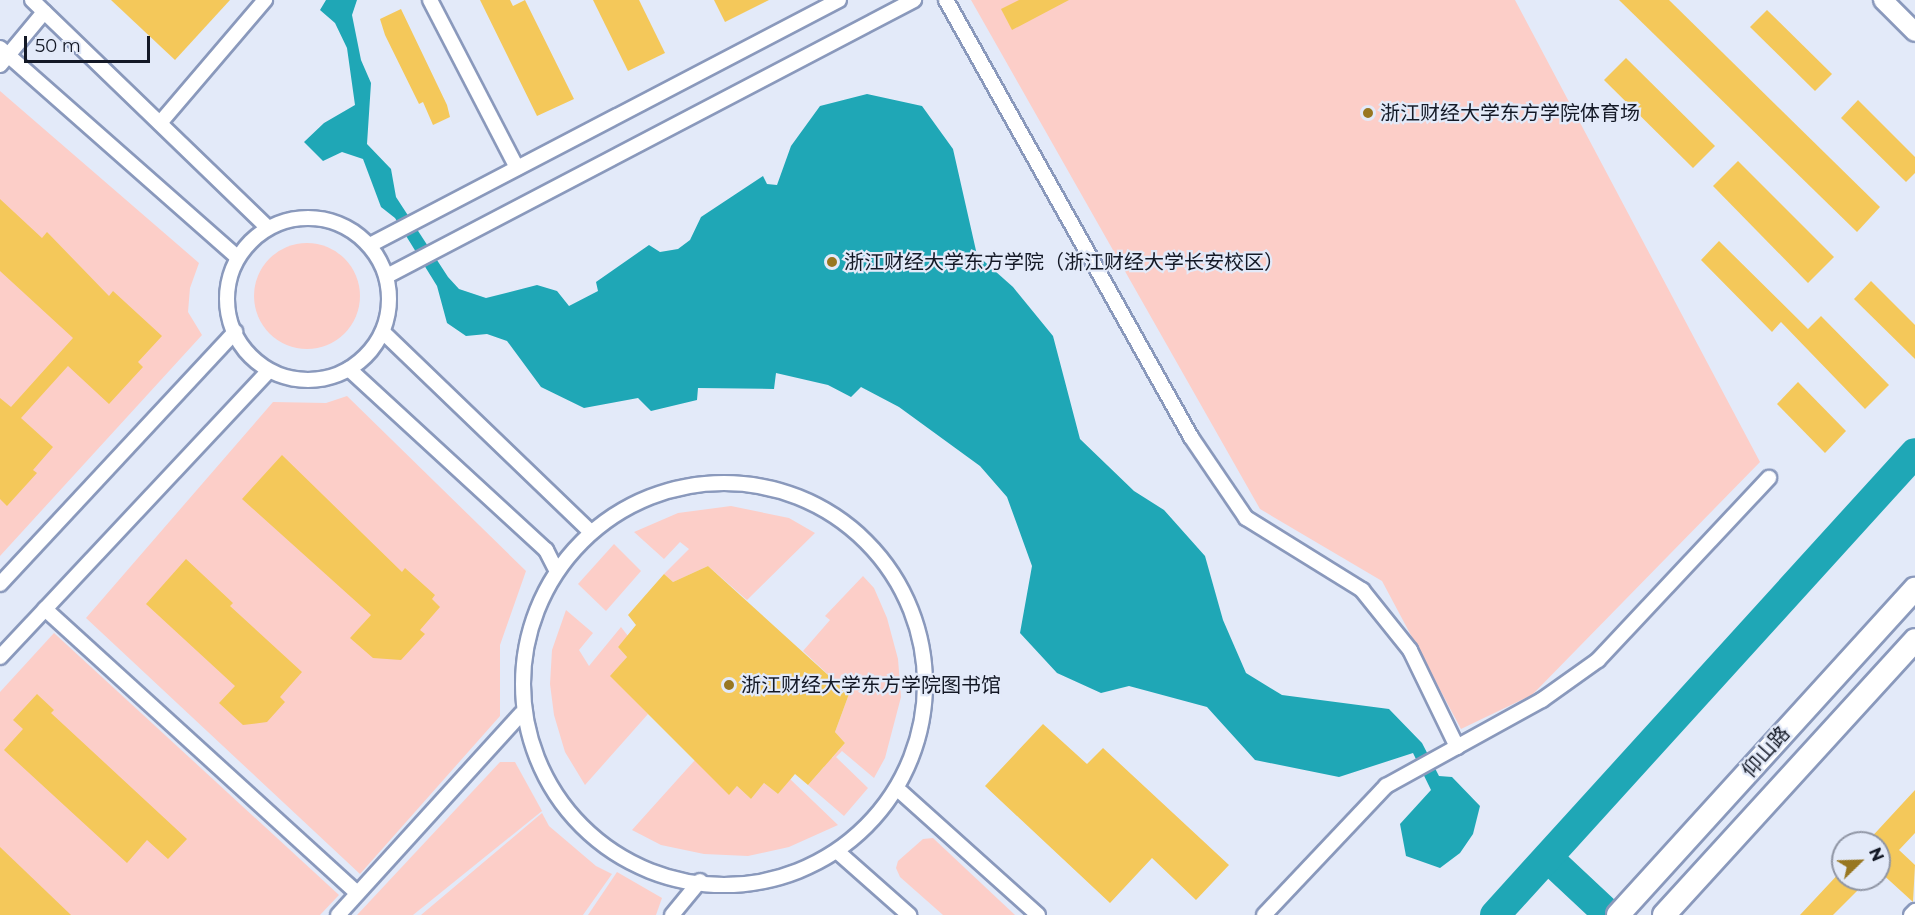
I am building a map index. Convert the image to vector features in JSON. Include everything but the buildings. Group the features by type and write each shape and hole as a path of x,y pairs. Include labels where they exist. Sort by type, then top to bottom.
{"main road":[{"name":"仰山路","path":"1618,915 1915,589"},
{"name":"仰山路","path":"1664,915 1915,640"}],"street":[{"path":"32,0 268,228"},
{"path":"160,123 265,0"},
{"path":"430,0 517,168"},
{"path":"370,245 839,0"},
{"path":"387,276 914,0"},
{"path":"946,0 1191,437 1246,518 1362,590 1410,650 1457,747"},
{"path":"1883,0 1915,32"},
{"path":"44,12 3,56 237,257"},
{"path":"289,219 322,219 353,231 370,245 387,276 389,291 384,333 364,358 350,369 327,378 303,380 268,372 242,346 235,332 227,300 237,257 268,228 289,219"},
{"path":"0,584 235,332"},
{"path":"384,333 588,529"},
{"path":"350,369 546,550 555,568"},
{"path":"0,657 268,372"},
{"path":"1264,915 1386,786 1542,700 1598,660 1769,478"},
{"path":"767,484 852,521 913,599 928,693 901,792 839,853 757,883 681,881 621,858 574,822 539,776 521,714 530,630 555,568 588,529 676,489 767,484"},
{"path":"45,609 357,893"},
{"path":"338,915 521,714"},
{"path":"901,792 1038,915"},
{"path":"839,853 909,915"},
{"path":"672,915 700,881"},
{"path":"1911,915 1915,911"}],"shaded area":[{"path":"971,0 1515,0 1760,462 1532,695 1461,729 1382,581 1260,509"},
{"path":"0,91 199,263 190,288 188,312 202,335 0,556"},
{"path":"307,243 327,247 344,259 356,276 360,296 356,316 344,333 327,345 307,349 287,345 270,333 258,316 254,296 258,276 270,259 287,247"},
{"path":"347,396 526,571 500,645 500,716 360,874 86,618 273,402 326,403"},
{"path":"731,506 789,518 815,533 747,600 708,566 673,582 664,574 689,549 680,542 664,559 634,532 678,513"},
{"path":"614,544 641,571 606,611 578,584"},
{"path":"863,576 874,588 887,618 898,659 901,697 885,758 874,778 842,751 836,757 868,788 844,816 808,785 824,767 825,752 832,758 845,743 835,732 849,694 803,651 830,620 825,616"},
{"path":"566,610 593,633 579,650 589,666 621,627 628,636 618,647 627,657 611,676 648,714 585,785 565,752 554,715 550,684 552,650"},
{"path":"54,633 339,895 320,915 0,915 0,692"},
{"path":"695,760 729,794 737,786 751,799 764,783 778,794 790,779 838,825 789,847 748,856 704,854 661,845 632,830"},
{"path":"500,762 515,762 542,811 413,915 357,915"},
{"path":"542,813 549,826 596,866 612,874 583,915 421,915"},
{"path":"933,838 1015,915 943,915 900,877 896,868 898,861 923,839"},
{"path":"617,872 662,898 656,915 588,915"}],"water":[{"path":"326,0 357,0 352,15 361,60 371,83 367,144 391,169 396,197 448,277 459,289 486,298 537,285 557,291 569,306 598,291 596,282 649,245 660,252 678,249 690,240 701,217 763,176 767,184 777,185 791,146 820,106 867,94 922,106 953,149 977,255 1013,287 1053,336 1080,439 1134,491 1164,510 1205,556 1223,620 1246,673 1282,695 1389,709 1422,743 1439,776 1452,777 1480,806 1473,834 1460,853 1440,868 1406,856 1400,824 1431,790 1413,753 1339,777 1255,760 1207,707 1129,686 1101,693 1057,673 1020,633 1032,566 1007,497 980,466 899,407 861,387 851,397 828,385 776,373 774,389 698,388 697,400 651,411 638,398 584,408 541,387 507,341 487,334 466,336 447,323 437,286 395,218 381,207 363,159 342,152 323,161 304,142 324,123 355,105 347,48 335,23 320,10"}],"waterway":[{"path":"1495,915 1915,453"},
{"path":"1548,858 1609,915"}],"place":[{"name":"浙江财经大学东方学院体育场","path":"1368,113"},
{"name":"浙江财经大学东方学院（浙江财经大学长安校区）","path":"832,262"},
{"name":"浙江财经大学东方学院图书馆","path":"729,685"}]}
